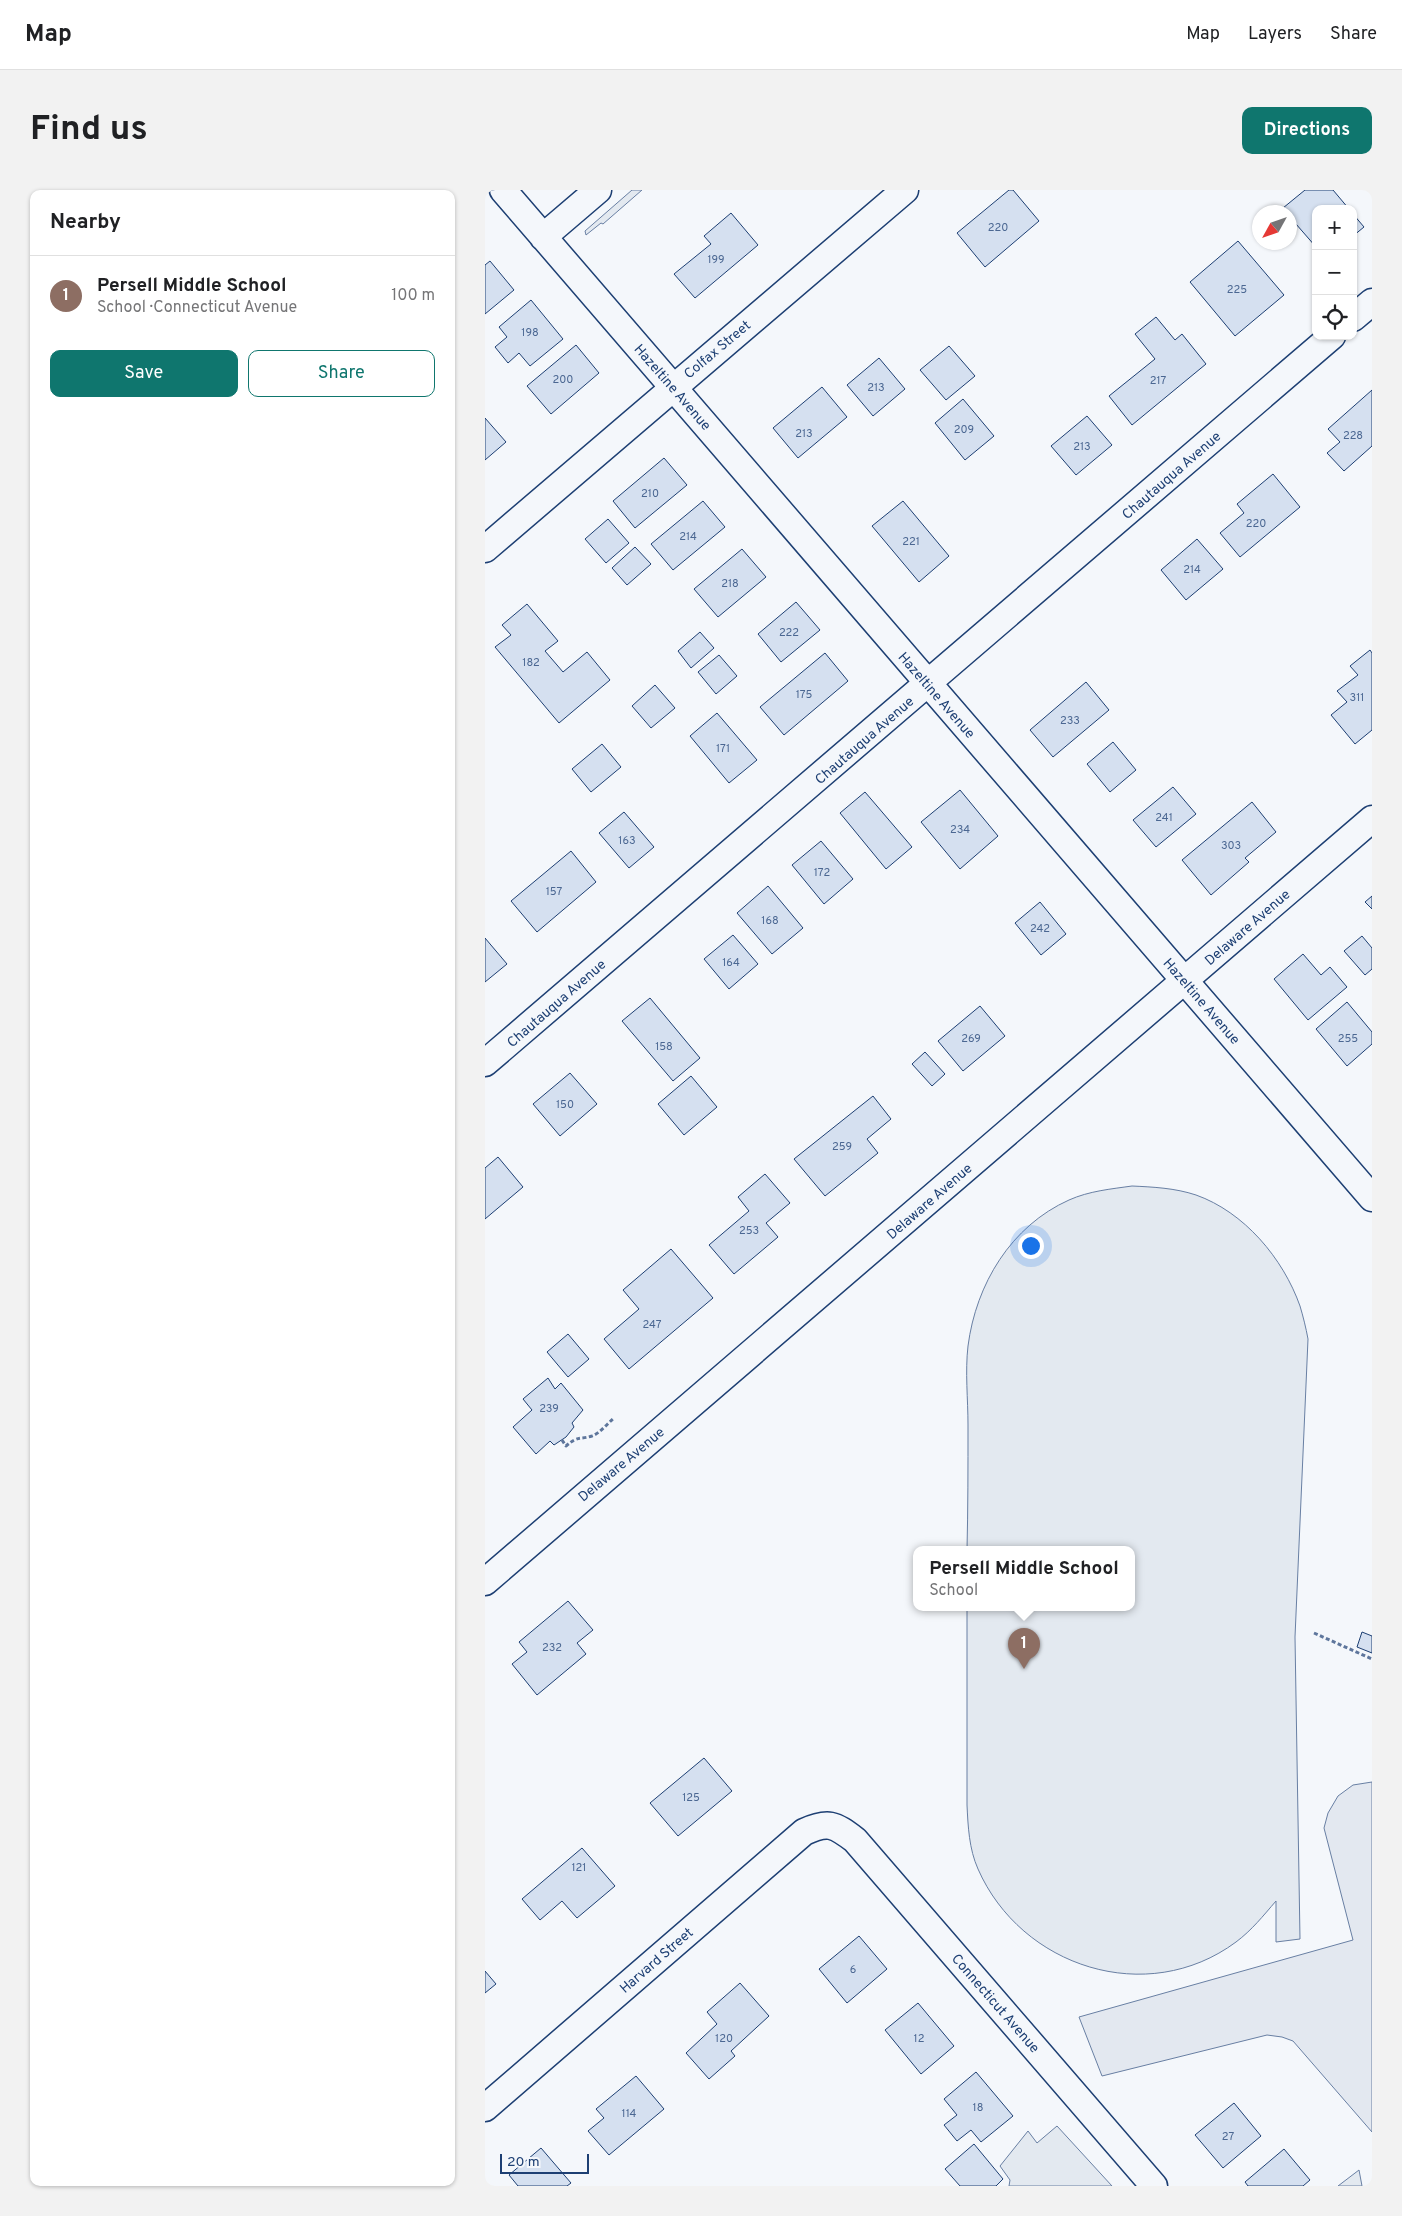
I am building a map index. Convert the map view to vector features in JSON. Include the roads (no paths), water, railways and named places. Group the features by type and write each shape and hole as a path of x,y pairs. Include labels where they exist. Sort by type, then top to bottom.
{"street":[{"name":"Hazeltine Avenue","path":"503,190 1372,1198"},
{"path":"543,237 598,190"},
{"name":"Colfax Street","path":"485,549 905,190"},
{"path":"1357,315 1372,302"},
{"name":"Chautauqua Avenue","path":"485,1063 928,685 1327,340"},
{"name":"Delaware Avenue","path":"485,1582 1372,819"},
{"name":"Harvard Street","path":"485,2108 804,1832 819,1825 833,1825"},
{"name":"Connecticut Avenue","path":"833,1825 855,1840 1154,2186"}],"place":[{"name":"Persell Middle School","path":"1024,1669"}]}
